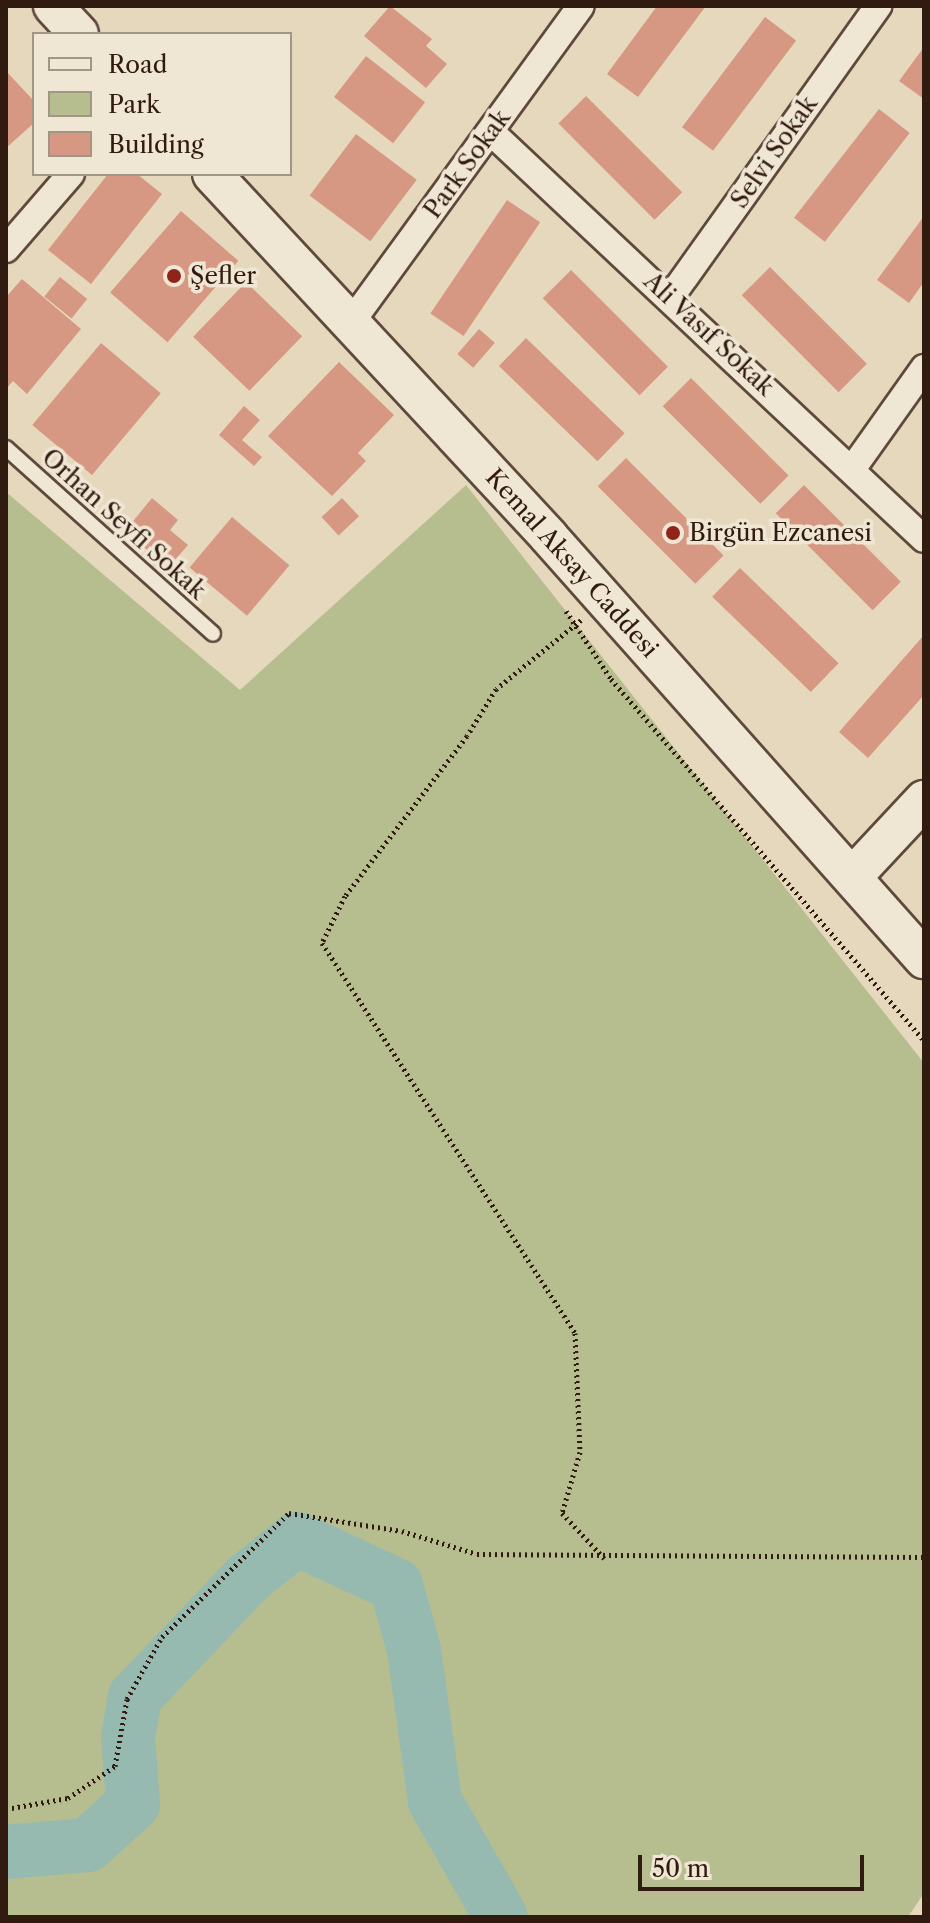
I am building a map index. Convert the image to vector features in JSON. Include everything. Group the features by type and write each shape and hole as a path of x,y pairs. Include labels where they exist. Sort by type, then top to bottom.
{"main road":[{"path":"53,6 77,32"},
{"name":"Kemal Aksay Caddesi","path":"214,176 352,321 605,599 854,875 924,959"},
{"path":"854,875 924,800"}],"street":[{"name":"Park Sokak","path":"352,321 581,6"},
{"name":"Selvi Sokak","path":"670,298 878,6"},
{"name":"Ali Vasıf Sokak","path":"491,132 853,468 924,539"},
{"path":"6,249 69,176"},
{"path":"853,468 924,368"}],"lane":[{"name":"Orhan Seyfi Sokak","path":"6,448 213,634"}],"path":[{"path":"562,595 576,625 611,679 924,1040"},
{"path":"604,1558 562,1513 580,1452 575,1333 322,943 345,896 467,736 496,689 605,599"},
{"path":"6,1809 68,1798 115,1766 127,1699 162,1637 289,1513 402,1531 477,1554 604,1558 924,1557"}],"green space":[{"path":"466,485 924,1063 924,1893 908,1917 6,1917 6,492 240,690"}],"building":[{"path":"390,6 432,39 426,46 447,64 426,88 364,36"},
{"path":"657,6 706,6 638,97 607,74"},
{"path":"765,17 796,40 713,151 682,127"},
{"path":"924,47 924,99 899,81"},
{"path":"366,56 425,102 393,143 334,97"},
{"path":"6,71 32,99 32,125 6,148"},
{"path":"586,96 682,192 655,220 558,124"},
{"path":"879,109 910,133 825,242 794,218"},
{"path":"356,134 417,180 370,241 310,195"},
{"path":"106,176 140,176 162,194 91,284 48,250"},
{"path":"507,200 540,222 464,336 430,314"},
{"name":"Şefler","path":"181,211 238,261 168,342 110,293"},
{"path":"924,216 924,282 909,303 877,280"},
{"path":"770,267 867,364 839,392 742,295"},
{"path":"571,270 668,367 640,395 543,298"},
{"path":"60,277 87,299 71,318 44,296"},
{"path":"22,279 81,329 27,394 13,381 6,389 6,297"},
{"path":"246,282 302,336 249,391 193,337"},
{"path":"479,329 495,343 473,368 457,354"},
{"path":"526,338 625,433 597,461 499,366"},
{"path":"101,343 161,393 92,475 32,425"},
{"path":"339,362 394,415 358,453 366,461 332,496 268,436"},
{"path":"691,378 789,476 760,504 663,406"},
{"path":"244,406 260,420 242,440 262,457 254,466 219,435"},
{"path":"626,458 724,556 695,584 598,486"},
{"path":"804,485 901,582 873,610 776,513"},
{"path":"152,498 178,520 170,530 188,545 168,568 125,531"},
{"path":"342,498 359,516 339,535 322,517"},
{"path":"232,517 289,565 247,616 190,568"},
{"path":"740,568 839,663 811,692 712,597"},
{"path":"924,635 924,695 868,758 839,732"}],"waterway":[{"path":"6,1852 88,1845 133,1804 128,1737 135,1697 247,1579 297,1539 396,1585 414,1650 435,1801 501,1917"}],"place":[{"name":"Şefler","path":"174,276"},
{"name":"Birgün Ezcanesi","path":"673,533"}]}
